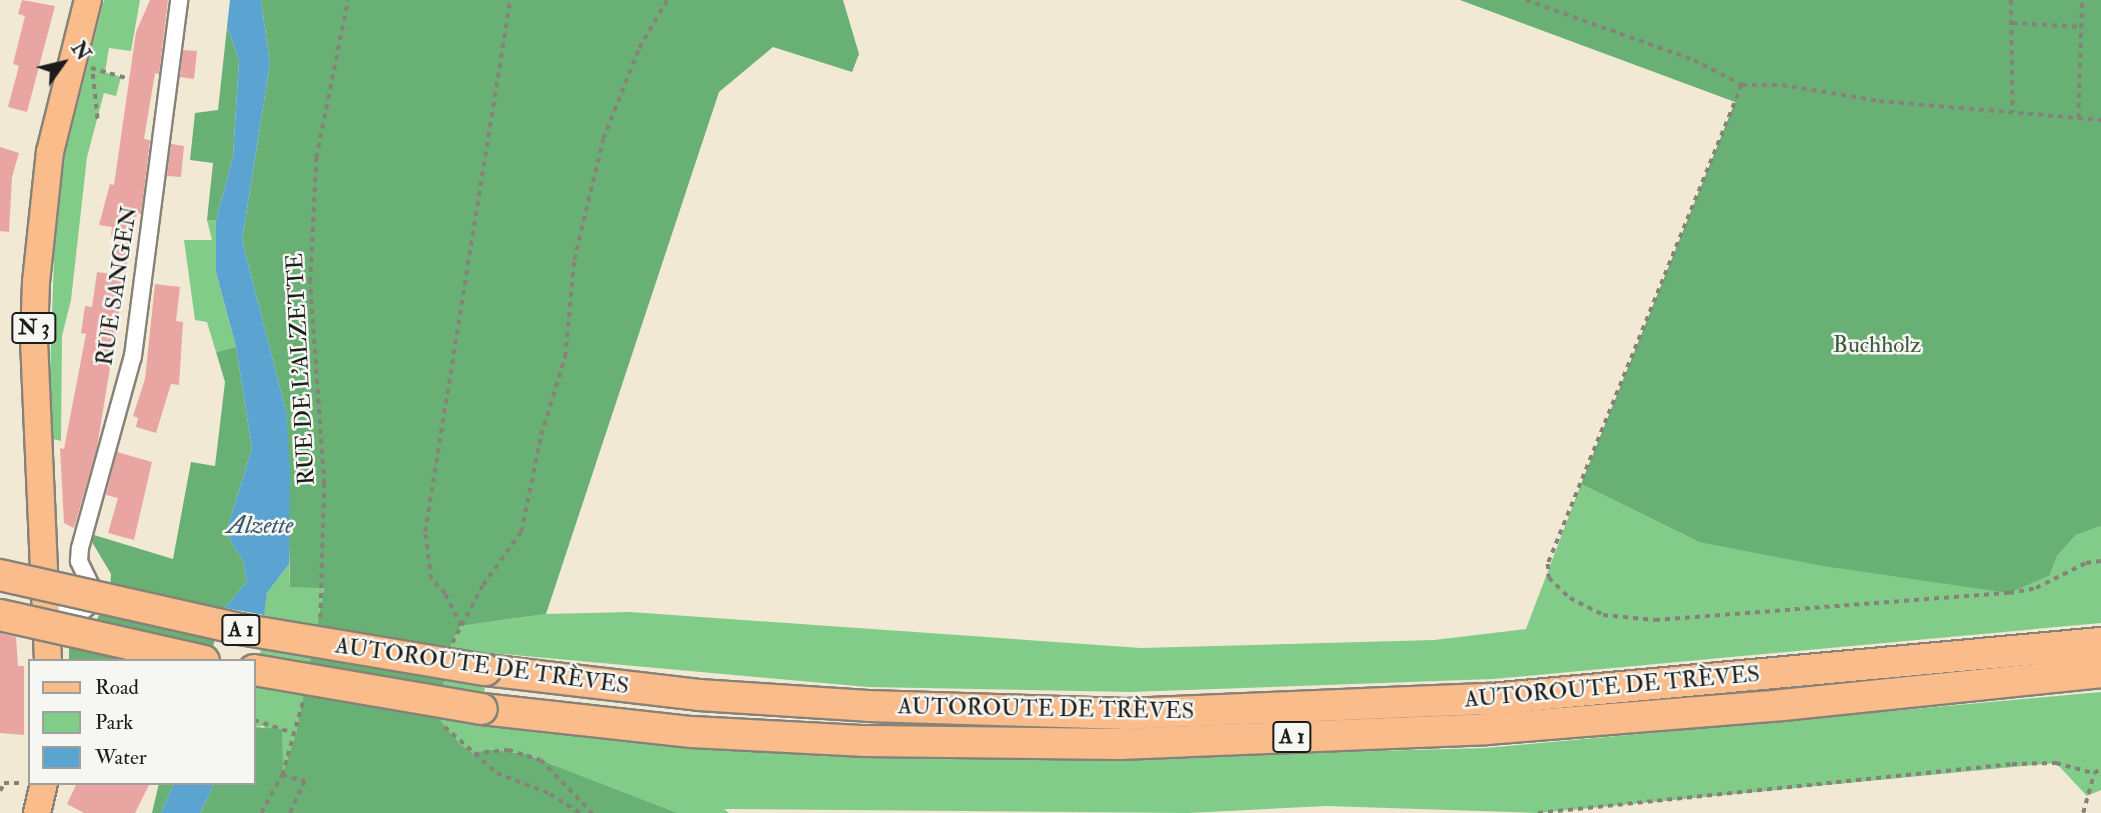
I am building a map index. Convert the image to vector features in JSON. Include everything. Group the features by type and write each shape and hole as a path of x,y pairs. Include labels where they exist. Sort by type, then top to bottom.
{"highway":[{"name":"AUTOROUTE DE TRÈVES","path":"0,575 240,629 486,670 699,695 868,706 1126,713 1491,699 2101,643"},
{"name":"A 1","path":"0,615 195,659"},
{"name":"AUTOROUTE DE TRÈVES","path":"256,670 482,709 732,734 866,741 1120,744 1486,729 1783,705 2101,672"}],"main road":[{"name":"N 3","path":"48,659 36,282 50,152 88,0"},
{"path":"34,785 37,813"}],"street":[{"name":"RUE SANGEN","path":"46,611 77,616 91,604 91,586 79,561 80,548 133,356 179,0"}],"path":[{"name":"RUE DE L'ALZETTE","path":"317,632 324,587 324,484 310,282 316,158 348,0"},
{"path":"510,0 425,533 431,579 461,626 483,585 521,532 541,435 565,357 574,260 603,139 639,48 667,0"},
{"path":"1526,0 1694,60 1742,85 1782,85 1880,101 2101,120"},
{"path":"2011,0 2013,112"},
{"path":"2078,118 2084,27 2082,0"},
{"path":"2012,23 2084,27"},
{"path":"86,66 129,79"},
{"path":"92,68 99,121"},
{"path":"1742,85 1548,564 1549,579 1570,598 1603,615 1655,620 2009,593 2036,588 2086,563 2101,561"},
{"path":"261,813 282,775 296,734 304,695"},
{"path":"256,721 296,734"},
{"path":"442,723 497,773 550,794 580,813"},
{"path":"474,754 508,750 541,760 592,813"},
{"path":"1538,813 2012,764 2056,763 2094,773 2101,769"},
{"path":"2083,813 2094,773"},
{"path":"282,775 305,781 290,813"},
{"path":"0,791 2,782 28,783"}],"green space":[{"path":"104,0 140,0 131,51 109,48 105,72 121,77 116,96 104,93 87,157 71,300 62,336 61,441 53,439 50,372 55,230 65,155"},
{"path":"261,0 843,0 859,54 852,72 773,47 719,92 546,614 461,626 452,642 437,716 460,744 474,754 486,749 525,754 678,813 200,813 214,785 256,785 256,727 282,729 283,772 296,734 324,588 290,587 286,411 242,240 270,64"},
{"name":"Buchholz","path":"1460,0 2101,0 2101,526 2076,535 2057,556 2050,575 2009,593 1823,566 1699,542 1581,484 1735,102"},
{"path":"227,27 239,60 233,157 216,220 207,220 213,163 190,160 195,113 218,110"},
{"path":"207,220 216,220 216,272 236,347 216,352 207,322 195,320 184,240 212,240"},
{"path":"236,347 252,448 226,533 243,561 247,581 225,608 214,659 69,659 69,628 95,623 110,594 111,574 92,542 94,535 173,559 191,462 215,466 225,382 216,352"},
{"path":"1581,484 1699,542 2050,575 2057,556 2076,535 2101,526 2101,623 1493,679 1130,692 868,687 490,653 480,722 691,747 864,756 1118,758 1486,748 2101,692 2101,790 2087,796 2056,763 1538,813 1326,806 1189,813 724,809 729,813 678,813 525,754 486,749 474,754 460,744 437,716 452,642 461,626 546,614 630,612 1141,648 1434,640 1526,629"},
{"path":"289,564 290,587 324,587 296,734 282,775 264,726 256,727 256,659 267,593"},
{"path":"159,785 173,785 161,813 152,813"}],"water":[{"name":"Alzette","path":"230,0 261,0 270,64 242,240 286,411 290,470 289,564 267,593 264,615 225,608 247,581 243,561 226,533 252,448 236,347 216,272 216,220 233,157 239,60 227,27"},
{"path":"173,785 214,785 200,813 161,813"}],"pier":[{"path":"222,608 267,616 257,670 256,659 210,659"}],"building":[{"path":"22,0 55,6 27,112 8,107 19,66 13,64 25,16 18,14"},
{"path":"150,0 168,0 159,74 155,73 144,139 150,140 141,214 137,213 127,264 97,447 74,528 64,523 60,448 64,449 86,334 81,333 85,306 92,307 97,272 112,274 116,237 111,236 112,227 99,225 110,184 114,185 136,32"},
{"path":"183,50 197,51 194,79 180,77"},
{"path":"171,144 184,146 181,177 167,176"},
{"path":"0,147 19,153 12,177 9,232 0,231"},
{"path":"155,284 180,287 176,321 183,322 179,385 171,384 156,433 136,427 138,418 133,416 145,379"},
{"path":"117,452 152,462 134,540 108,533 118,498 106,495"},
{"path":"0,633 16,637 18,666 24,666 24,735 0,733"},
{"path":"76,785 149,785 135,813 84,813 67,804"}]}
